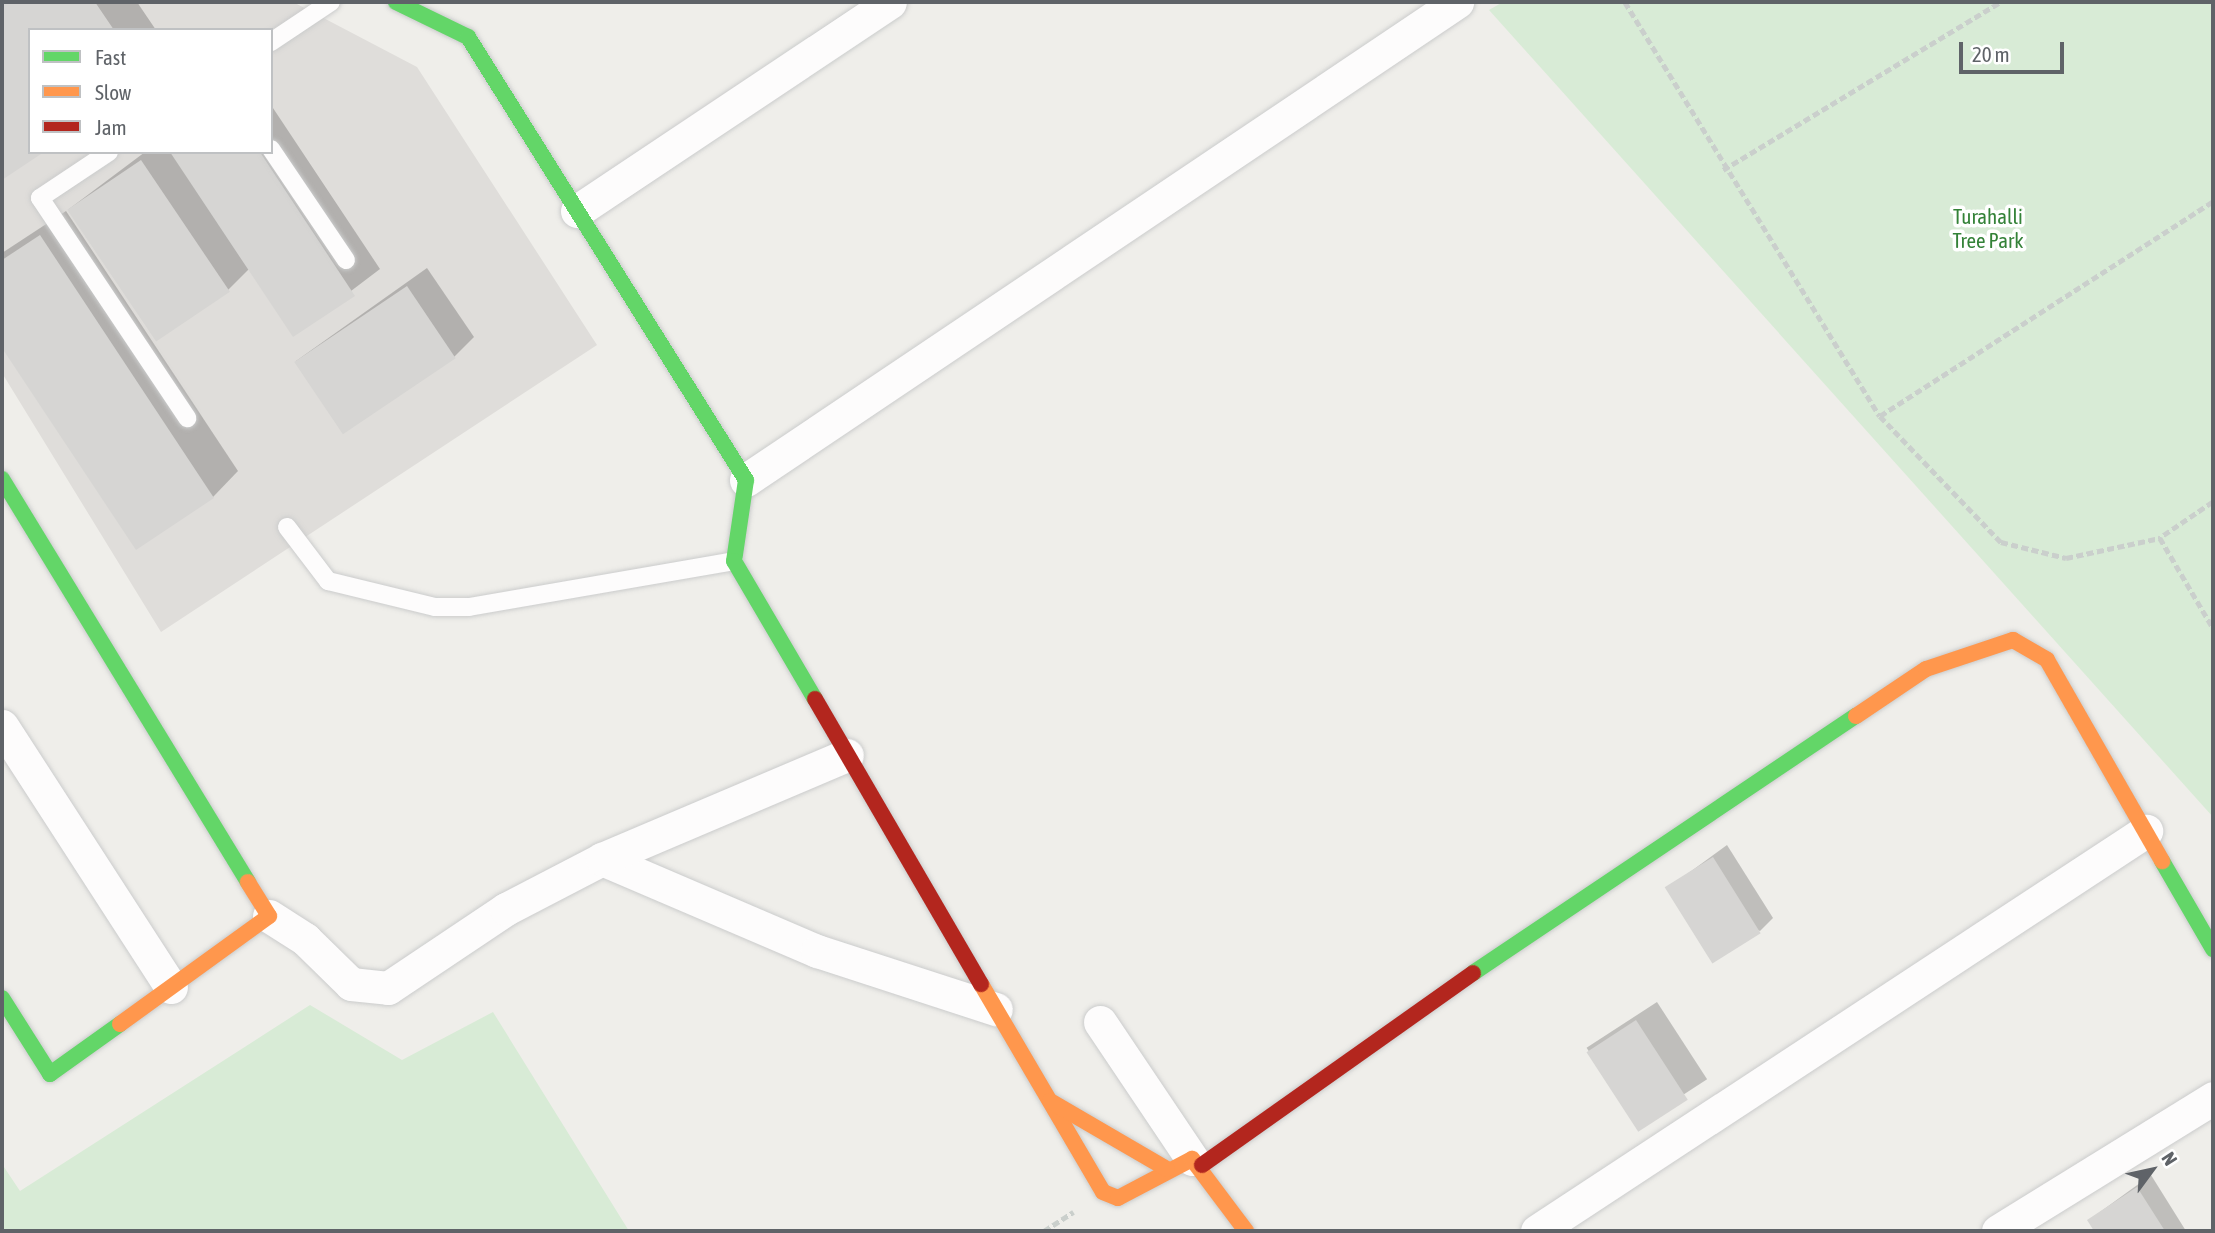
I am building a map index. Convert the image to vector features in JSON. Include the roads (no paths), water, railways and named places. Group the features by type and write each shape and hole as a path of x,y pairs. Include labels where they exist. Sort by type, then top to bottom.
{"street":[{"path":"396,2 468,37 746,480 734,561 1103,1192 1118,1198 1187,1164 1926,669 2013,640 2047,660 2213,949"},
{"path":"577,211 890,2"},
{"path":"746,480 1457,2"},
{"path":"2,479 269,916 305,939 351,984 388,988 506,909 602,859 847,755"},
{"path":"2,726 171,987"},
{"path":"1537,1231 2146,831"},
{"path":"602,859 817,951 996,1009"},
{"path":"2,998 50,1074 269,916"},
{"path":"1100,1022 1187,1164 1246,1231"},
{"path":"1998,1231 2213,1098"},
{"path":"1050,1101 1187,1164"}],"lane":[{"path":"273,41 331,2"},
{"path":"273,152 346,260"},
{"path":"106,154 40,198 187,418"},
{"path":"288,527 328,581 435,607 469,607 734,561"}],"park label":[{"name":"Turahalli Tree Park","path":"1988,228"}]}
